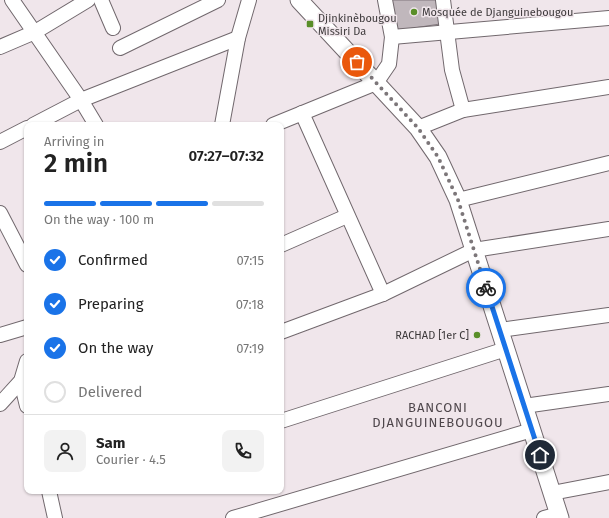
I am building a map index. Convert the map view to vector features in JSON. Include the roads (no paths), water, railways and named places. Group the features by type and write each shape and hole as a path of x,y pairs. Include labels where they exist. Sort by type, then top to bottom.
{"street":[{"path":"12,0 81,100 94,122"},
{"path":"0,47 35,32 88,0"},
{"path":"101,0 113,28"},
{"path":"120,48 218,0"},
{"path":"223,122 238,38 249,0"},
{"path":"299,0 418,128 438,157 458,200 500,330 552,493 554,517"},
{"path":"280,122 376,83 389,64 392,37 384,0"},
{"path":"443,0 452,70 464,110"},
{"path":"392,37 609,18"},
{"path":"39,122 81,100 238,38"},
{"path":"418,128 464,110 609,86"},
{"path":"302,113 383,294"},
{"path":"0,142 24,130"},
{"path":"458,200 609,163"},
{"path":"0,213 5,234 24,260"},
{"path":"284,244 347,216"},
{"path":"284,331 383,294 474,250 609,229"},
{"path":"500,330 609,315"},
{"path":"0,335 24,328"},
{"path":"284,419 506,349"},
{"path":"0,404 21,381 24,371"},
{"path":"21,381 24,394"},
{"path":"524,406 609,394"},
{"path":"233,518 532,430"},
{"path":"552,493 609,482"},
{"path":"50,494 55,518"}],"place":[{"name":"Mosquée de Djanguinebougou","path":"414,12"},
{"name":"Djinkinèbougou Missiri Da","path":"310,24"},
{"name":"RACHAD [1er C]","path":"477,335"}],"district":[{"name":"BANCONI DJANGUINEBOUGOU","path":"438,414"}]}
